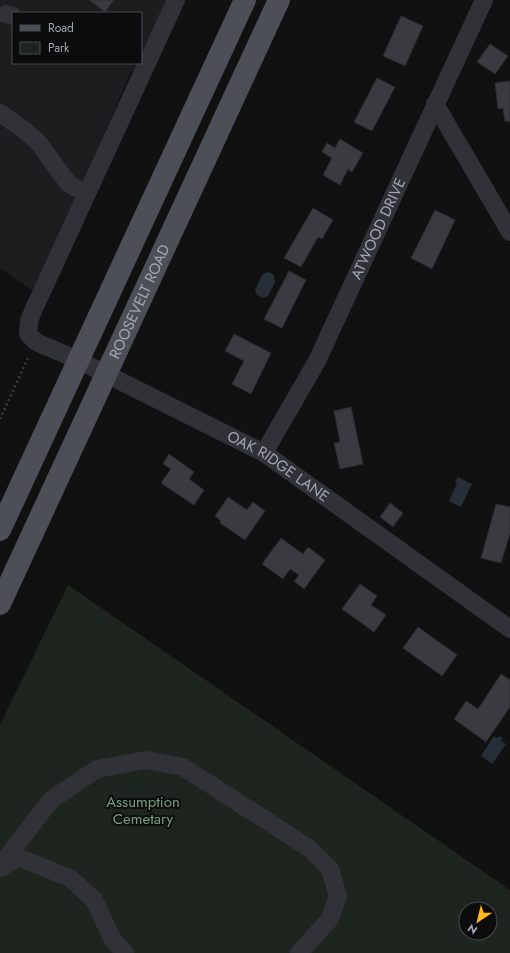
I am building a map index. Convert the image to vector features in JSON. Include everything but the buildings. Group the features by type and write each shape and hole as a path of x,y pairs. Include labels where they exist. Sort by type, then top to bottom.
{"main road":[{"path":"0,530 245,0"},
{"name":"ROOSEVELT ROAD","path":"0,604 279,0"}],"street":[{"path":"0,113 39,143 69,184 87,194 176,0"},
{"name":"ATWOOD DRIVE","path":"264,454 317,361 484,0"},
{"path":"435,104 510,232"},
{"name":"OAK RIDGE LANE","path":"87,194 28,322 28,334 36,342 78,360 264,454 510,629"},
{"path":"0,868 51,800 97,769 146,760 183,767 309,848 330,869 338,896 330,919 299,953"},
{"path":"0,868 18,857 70,878 94,900 113,940 125,953"}],"shaded area":[{"path":"0,0 184,0 150,74 131,71 36,293 0,268"},
{"path":"268,272 274,275 275,282 268,296 263,298 257,295 255,290 262,275"},
{"path":"458,477 472,484 461,507 449,501"},
{"path":"494,736 497,738 499,736 503,738 501,741 506,744 492,764 481,756"}],"green space":[{"name":"Assumption Cemetary","path":"68,585 510,890 510,953 0,953 0,725"}]}
